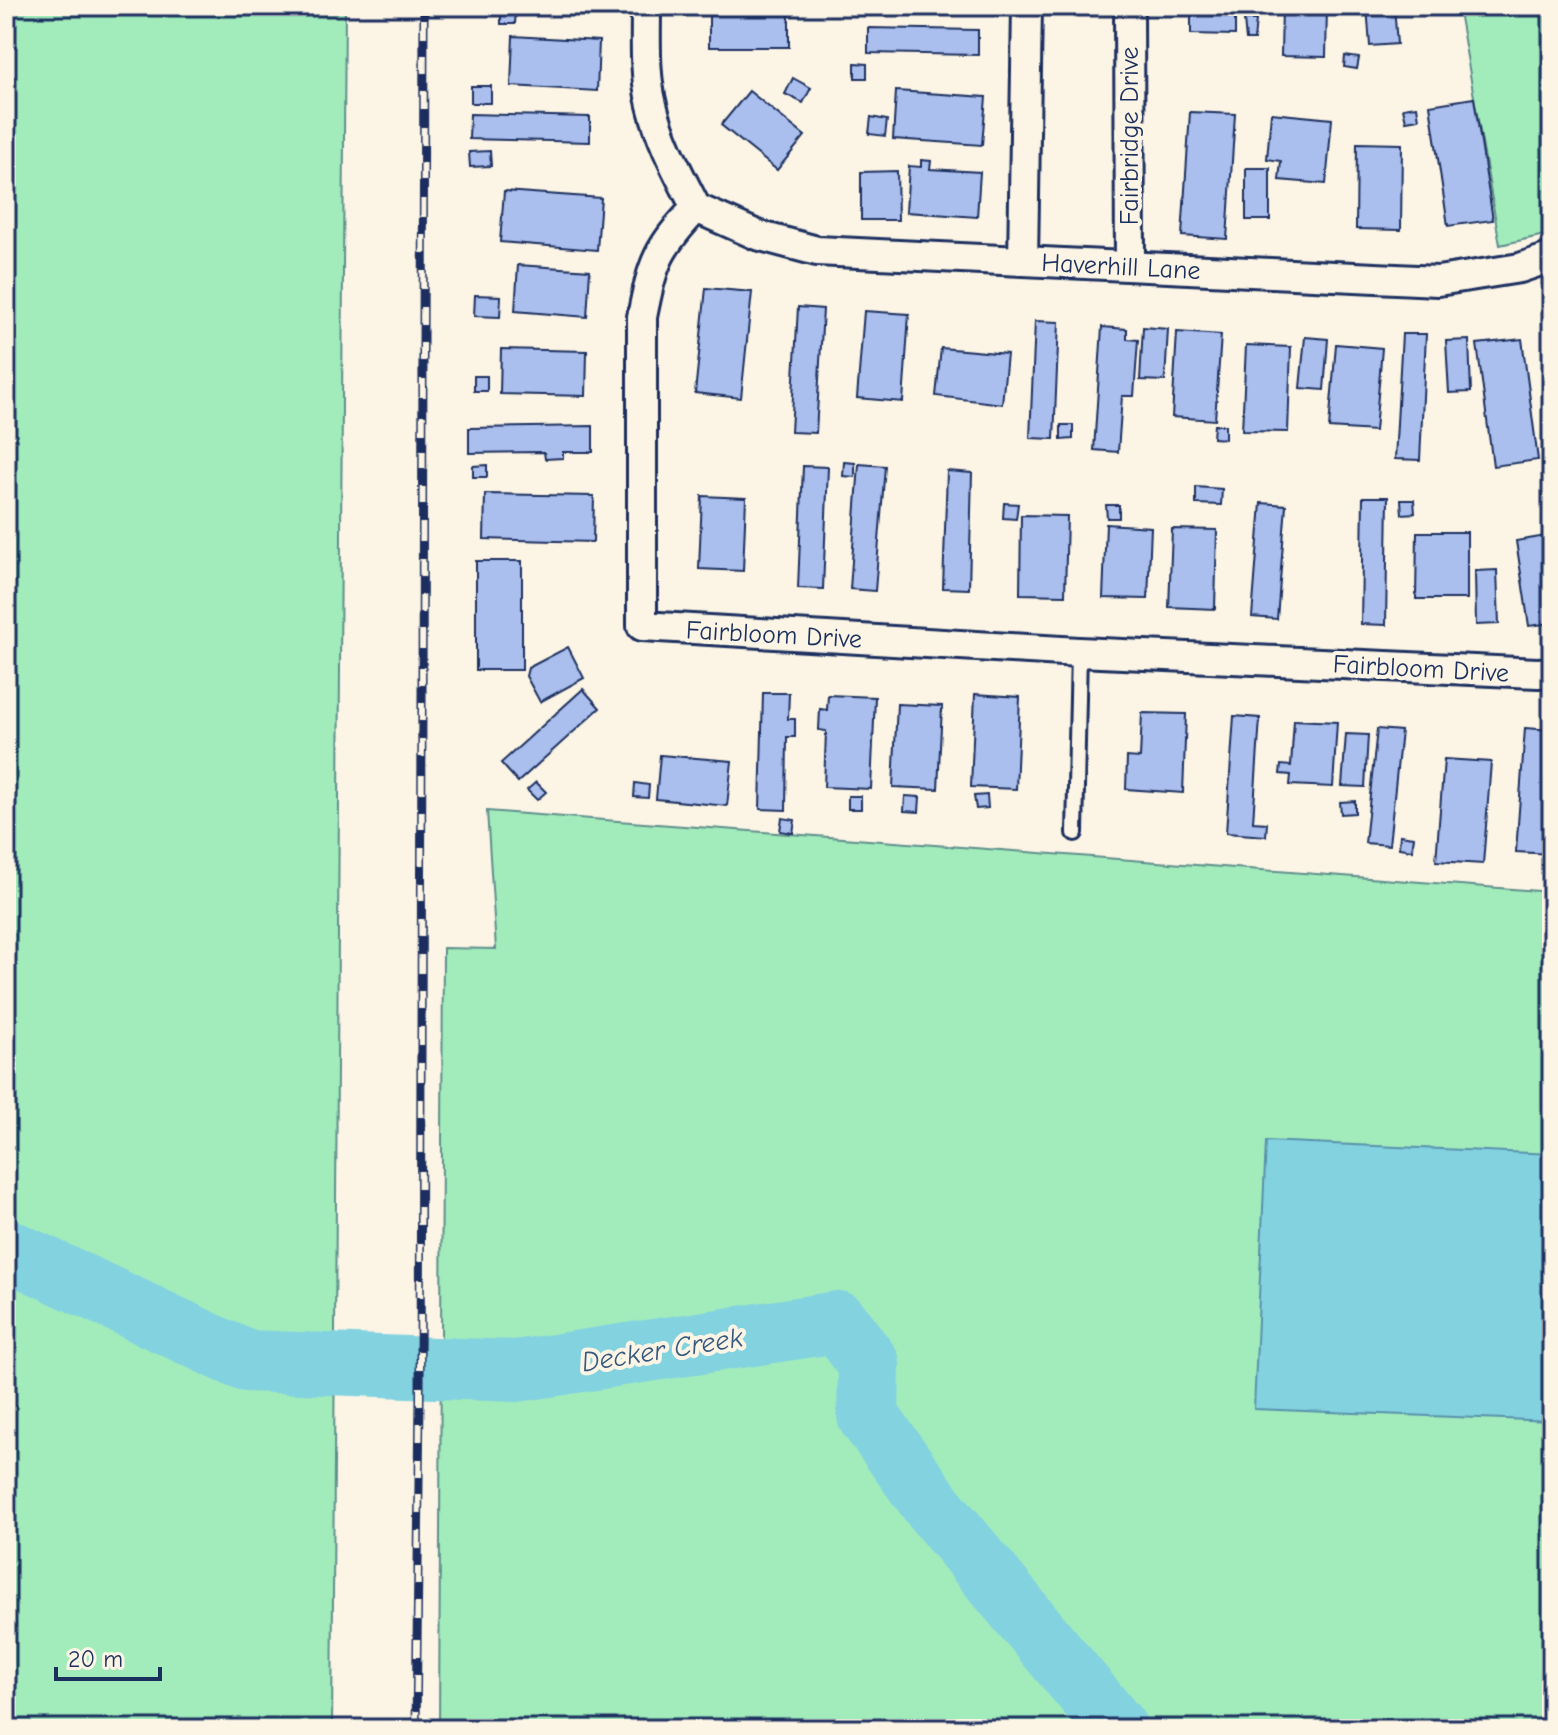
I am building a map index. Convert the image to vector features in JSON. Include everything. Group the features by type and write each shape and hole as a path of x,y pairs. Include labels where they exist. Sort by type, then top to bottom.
{"street":[{"path":"646,6 651,103 665,145 696,208"},
{"path":"1023,261 1027,6"},
{"name":"Fairbridge Drive","path":"1129,6 1130,266"},
{"name":"Haverhill Lane","path":"696,208 757,235 817,251 1438,281 1520,268 1552,257"},
{"name":"Fairbloom Drive","path":"696,208 670,236 652,267 642,317 642,626 1079,652 1552,672"}],"lane":[{"path":"1075,833 1079,652"}],"green space":[{"path":"6,6 345,6 332,1729 6,1729"},
{"path":"1458,6 1552,6 1552,233 1500,245"},
{"path":"487,811 1552,892 1552,1729 439,1729 443,948 496,949"}],"water":[{"path":"1266,1141 1552,1154 1552,1421 1254,1409"}],"building":[{"path":"709,6 789,6 789,47 709,47"},
{"path":"1191,6 1235,6 1235,35 1191,34"},
{"path":"1282,6 1327,6 1326,57 1281,56"},
{"path":"1367,6 1394,6 1397,44 1370,46"},
{"path":"501,9 516,9 515,24 501,24"},
{"path":"1244,20 1256,20 1254,40 1246,40"},
{"path":"868,28 978,30 978,55 868,53"},
{"path":"513,36 599,41 597,91 511,86"},
{"path":"1345,56 1359,58 1357,69 1344,67"},
{"path":"855,63 867,64 867,78 855,78"},
{"path":"793,78 811,88 803,103 785,94"},
{"path":"471,86 491,86 491,103 471,103"},
{"path":"749,91 805,136 777,170 721,125"},
{"path":"896,91 986,97 982,145 893,139"},
{"path":"1474,98 1493,220 1448,226 1430,105"},
{"path":"1417,106 1419,119 1406,121 1403,108"},
{"path":"1190,112 1235,114 1227,239 1182,236"},
{"path":"1271,113 1332,119 1326,184 1279,180 1281,161 1267,159"},
{"path":"470,114 590,117 590,142 469,139"},
{"path":"871,117 887,120 885,136 869,134"},
{"path":"1357,143 1402,144 1401,230 1356,229"},
{"path":"490,151 491,166 470,167 469,152"},
{"path":"921,160 931,161 930,169 980,172 977,217 906,212 909,166 921,167"},
{"path":"1246,168 1270,168 1270,220 1246,220"},
{"path":"897,171 898,220 861,220 861,172"},
{"path":"504,191 601,198 597,250 500,242"},
{"path":"518,265 590,270 587,317 515,311"},
{"path":"706,288 752,292 741,398 695,393"},
{"path":"475,295 501,296 500,317 474,316"},
{"path":"798,307 823,309 816,433 791,432"},
{"path":"864,311 909,314 903,402 857,398"},
{"path":"1035,321 1059,322 1054,439 1030,438"},
{"path":"1102,327 1127,329 1127,339 1138,340 1134,396 1122,396 1118,452 1094,450"},
{"path":"1143,327 1168,329 1165,381 1140,380"},
{"path":"1177,332 1221,335 1215,420 1172,417"},
{"path":"1402,334 1426,334 1420,460 1395,459"},
{"path":"1305,337 1328,339 1324,390 1300,388"},
{"path":"1522,339 1538,460 1493,466 1477,344"},
{"path":"1469,340 1471,392 1449,393 1446,341"},
{"path":"1336,344 1382,348 1375,431 1329,428"},
{"path":"1246,345 1291,347 1288,432 1242,431"},
{"path":"941,348 1007,354 1002,404 936,396"},
{"path":"501,349 587,351 586,396 500,394"},
{"path":"474,376 487,376 487,391 474,391"},
{"path":"1061,425 1073,425 1073,439 1061,440"},
{"path":"1214,425 1225,425 1225,439 1213,438"},
{"path":"593,426 593,452 563,452 563,458 545,459 544,452 469,453 469,428"},
{"path":"844,462 855,463 855,477 843,476"},
{"path":"859,464 885,466 875,591 850,589"},
{"path":"487,465 487,477 473,477 473,466"},
{"path":"803,466 828,467 823,589 798,588"},
{"path":"947,471 972,473 969,589 943,588"},
{"path":"1196,487 1222,489 1221,505 1196,504"},
{"path":"485,494 594,496 593,542 484,539"},
{"path":"702,496 746,498 743,571 699,569"},
{"path":"1363,497 1388,497 1386,625 1361,624"},
{"path":"1401,500 1414,500 1415,513 1402,514"},
{"path":"1004,503 1018,504 1016,519 1003,518"},
{"path":"1261,503 1286,505 1277,619 1252,617"},
{"path":"1106,505 1119,505 1119,518 1107,518"},
{"path":"1021,515 1067,516 1065,595 1020,594"},
{"path":"1106,524 1151,527 1148,599 1103,598"},
{"path":"1172,529 1217,530 1215,609 1169,607"},
{"path":"1417,532 1467,532 1467,599 1416,599"},
{"path":"1552,535 1552,623 1529,626 1516,541"},
{"path":"476,561 522,561 522,670 476,670"},
{"path":"1497,570 1499,624 1476,625 1475,571"},
{"path":"568,647 584,678 540,702 526,676 528,668"},
{"path":"583,689 600,708 518,782 501,763"},
{"path":"763,693 789,693 788,719 795,719 795,737 787,737 786,810 760,809"},
{"path":"975,694 1020,697 1016,789 971,787"},
{"path":"828,695 875,697 871,789 824,787 826,731 819,730 820,709 827,710"},
{"path":"897,704 942,706 938,789 893,787"},
{"path":"1142,713 1186,714 1183,793 1126,789 1127,757 1140,758"},
{"path":"1234,716 1260,718 1253,822 1267,823 1266,836 1226,833"},
{"path":"1294,720 1337,722 1333,787 1290,785 1291,775 1280,774 1281,765 1291,766"},
{"path":"1525,728 1552,730 1552,854 1516,852"},
{"path":"1377,729 1401,731 1389,845 1365,843"},
{"path":"1346,734 1368,735 1365,787 1342,786"},
{"path":"660,755 732,761 727,806 656,799"},
{"path":"1444,759 1491,762 1483,864 1436,861"},
{"path":"536,782 546,792 537,800 527,790"},
{"path":"635,783 649,785 648,798 634,797"},
{"path":"987,795 988,808 976,809 974,796"},
{"path":"848,796 861,796 861,809 848,809"},
{"path":"905,796 920,797 919,812 904,811"},
{"path":"1355,801 1355,813 1341,814 1340,802"},
{"path":"782,818 795,820 793,833 780,831"},
{"path":"1400,835 1414,837 1412,850 1399,848"}],"waterway":[{"name":"Decker Creek","path":"6,1249 246,1361 516,1371 838,1322 869,1364 868,1416 935,1509 1117,1729"}],"railway":[{"path":"416,1729 420,1399 424,6"}]}
